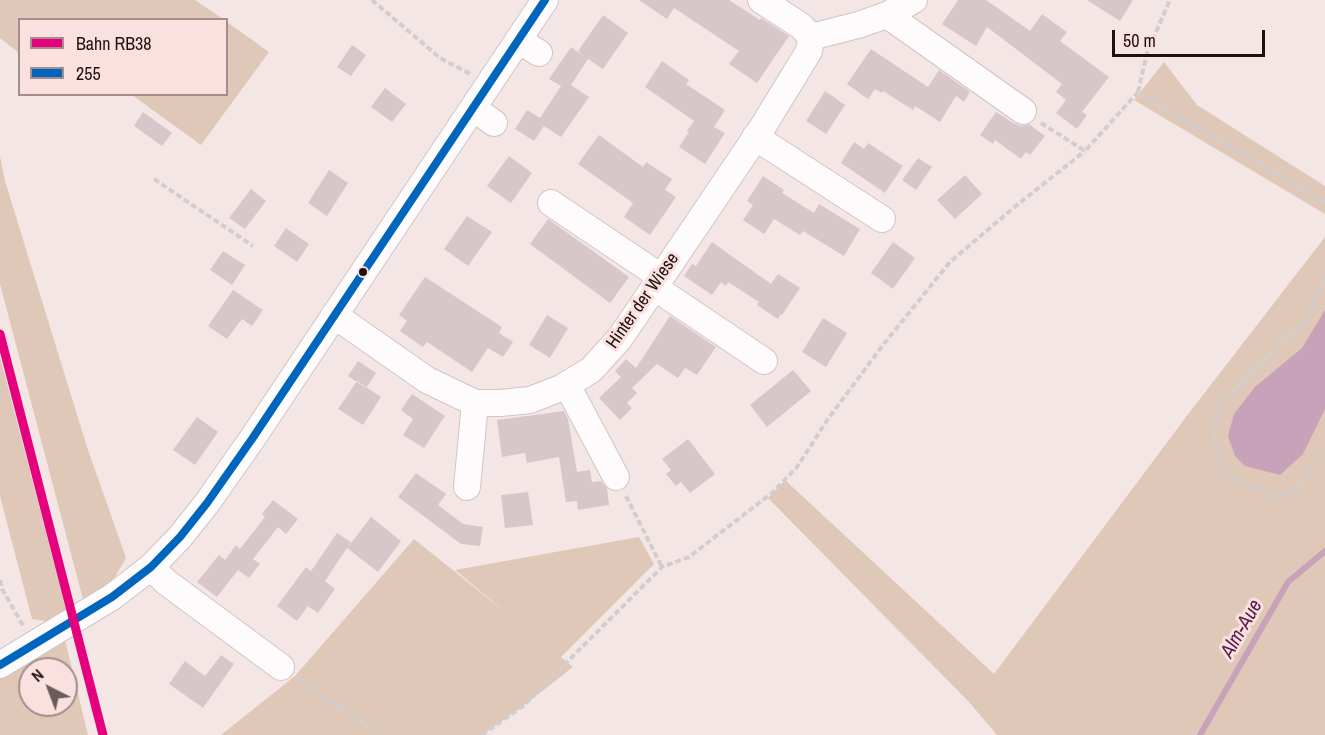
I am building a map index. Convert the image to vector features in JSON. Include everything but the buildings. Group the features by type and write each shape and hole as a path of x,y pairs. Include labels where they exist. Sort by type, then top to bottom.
{"street":[{"path":"0,665 112,597 151,567 171,548 207,503 472,108 529,47 545,0"},
{"path":"761,0 801,27 811,37 887,15 914,0"},
{"path":"887,15 1023,111"},
{"name":"Hinter der Wiese","path":"334,315 427,380 475,403 530,400 567,385 591,370 620,338 756,137 808,51 811,37"},
{"path":"472,108 494,123"},
{"path":"756,137 882,219"},
{"path":"551,203 764,362"},
{"path":"567,385 616,477"},
{"path":"467,487 475,403"},
{"path":"151,567 166,582 281,667"}],"path":[{"path":"372,0 440,58 471,75"},
{"path":"482,735 523,706 662,567 689,557 772,493 797,467 828,419 883,345 951,262 1017,205 1085,152 1138,92 1147,53 1170,0"},
{"path":"1138,92 1325,202"},
{"path":"1023,111 1085,152"},
{"path":"154,179 253,246"},
{"path":"1325,279 1304,322 1240,384 1222,406 1213,435 1227,474 1274,498 1299,486 1325,452"},
{"path":"616,477 662,567"},
{"path":"0,580 2,589 35,644"},
{"path":"281,667 380,735"}],"shaded area":[{"path":"0,0 195,0 222,18 18,18 18,52 0,38"},
{"path":"228,23 269,52 201,145 133,96 228,96"},
{"path":"1164,62 1197,105 1325,186 1325,214 1134,100"},
{"path":"0,156 5,181 87,447 126,558 105,594 85,607 0,284"},
{"path":"1325,237 1325,735 997,735 969,702 768,498 785,480 994,674 1189,413"},
{"path":"1325,310 1325,409 1303,454 1280,475 1245,466 1235,456 1228,436 1234,414 1255,387 1302,348"},
{"path":"0,357 67,613 52,622 32,619 0,496"},
{"path":"639,537 654,564 561,657 573,667 482,735 221,735 295,676 414,539 510,616 455,570"},
{"path":"65,640 69,657 35,657"},
{"path":"18,667 18,717 78,717 78,694 88,735 0,735 0,677"}],"waterway":[{"name":"Alm-Aue","path":"1200,735 1288,582 1325,551"}],"rail line":[{"name":"RB38","path":"0,334 103,735"}],"transit line":[{"name":"255","path":"0,665 112,597 151,567 180,537 252,439 545,0"}]}
